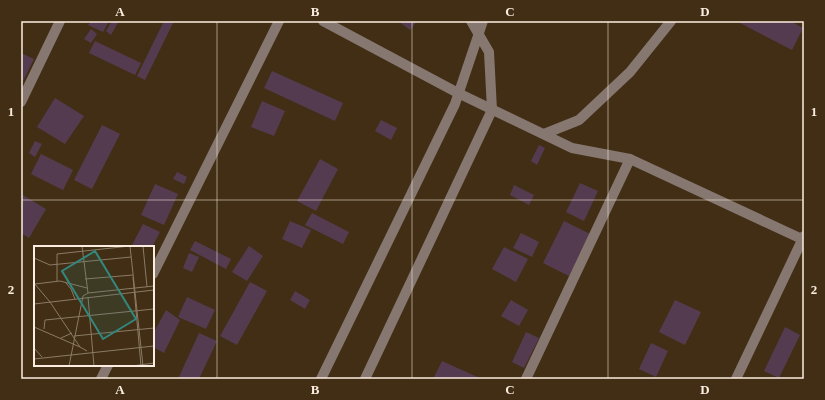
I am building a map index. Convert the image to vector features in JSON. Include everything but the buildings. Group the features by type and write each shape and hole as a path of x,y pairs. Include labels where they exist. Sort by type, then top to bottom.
{"street":[{"path":"21,102 60,21"},
{"path":"154,272 279,21"},
{"path":"322,21 458,93 572,148 630,159 803,238 736,379"},
{"path":"365,379 492,110 489,52 471,21"},
{"path":"321,379 458,93 483,21"},
{"path":"544,134 579,120 630,72 671,21"},
{"path":"526,379 630,159"},
{"path":"101,379 108,366"}]}
